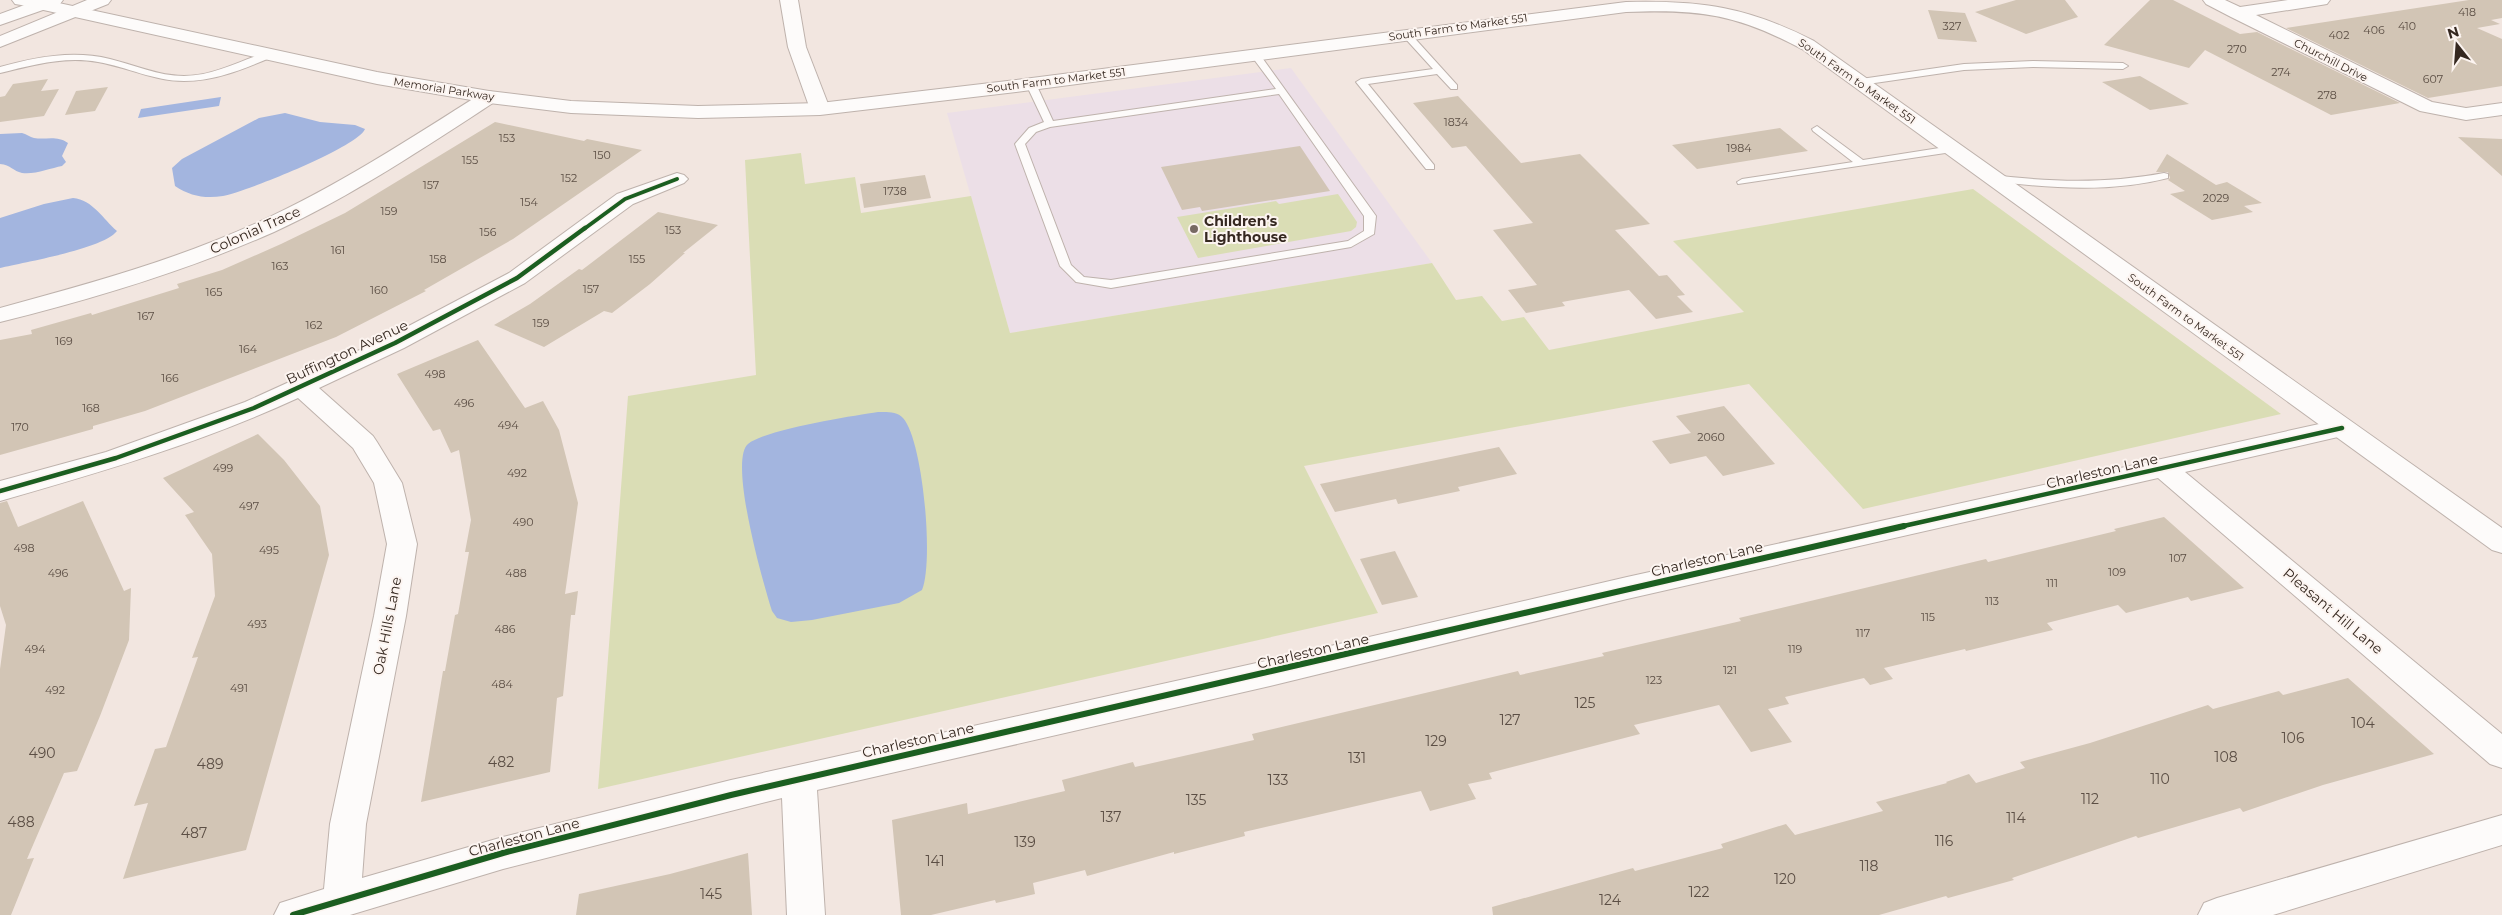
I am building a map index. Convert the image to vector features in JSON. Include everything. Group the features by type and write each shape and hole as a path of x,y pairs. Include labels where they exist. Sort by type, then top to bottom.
{"street":[{"path":"21,0 47,2"},
{"path":"0,42 102,0"},
{"path":"789,0 797,47 820,109"},
{"name":"Churchill Drive","path":"2212,0 2416,102 2453,113 2476,113 2502,109"},
{"path":"2237,13 2321,0"},
{"path":"0,20 47,2"},
{"name":"Memorial Parkway","path":"47,2 75,12 269,55 377,78 490,97 571,107 698,112 820,109"},
{"name":"South Farm to Market 551","path":"820,109 1031,84 1626,6 1666,4 1706,6 1772,25 1808,45 2502,543"},
{"name":"Colonial Trace","path":"0,315 66,297 193,257 267,226 397,158 490,97"},
{"name":"Buffington Avenue","path":"0,492 116,458 254,408 395,343 517,278 625,199 677,179"},
{"name":"Oak Hills Lane","path":"301,386 363,442 388,483 402,544 390,616 348,824 342,900"},
{"name":"Charleston Lane","path":"293,915 503,853 799,779 1270,673 1627,588 2342,428"},
{"name":"Pleasant Hill Lane","path":"2164,469 2502,754"},
{"path":"799,779 806,915"},
{"path":"2217,915 2502,830"}],"lane":[{"path":"1406,34 1454,87"},
{"path":"1256,54 1370,216 1370,232 1351,244 1111,284 1080,280 1066,266 1020,144 1028,133 1037,126 1282,91"},
{"path":"0,70 52,59 87,58 172,78 192,78 213,76 269,55"},
{"path":"1861,82 1964,67 2033,64 2123,66"},
{"path":"1430,167 1361,82 1439,71"},
{"path":"1031,84 1050,124"},
{"path":"1817,129 1861,163"},
{"path":"1742,182 1952,149"},
{"path":"1991,178 2041,184 2143,181 2164,176"}],"shaded area":[{"name":"Children’s Lighthouse","path":"1291,68 1432,263 1010,333 947,113"}],"green space":[{"path":"801,153 805,184 855,177 861,213 971,196 1010,333 1432,263 1456,300 1482,296 1502,321 1524,317 1549,350 1744,312 1673,241 1973,189 2281,414 1863,509 1749,384 1304,466 1378,613 598,789 628,396 756,375 745,160"},
{"path":"1338,194 1357,222 1356,227 1351,231 1198,258 1177,217 1276,201 1279,204"}],"water":[{"path":"221,97 219,106 138,118 141,109"},
{"path":"285,113 320,122 355,125 365,129 358,137 323,157 276,178 235,193 204,197 186,192 175,186 172,168 182,159 259,118"},
{"path":"22,133 34,138 56,138 68,143 62,156 66,162 62,166 27,173 19,172 0,164 0,134"},
{"path":"73,198 92,206 117,231 109,238 96,244 0,268 0,218 44,204"},
{"path":"878,412 895,413 903,418 910,431 916,450 925,502 927,529 927,554 922,590 899,603 812,620 791,622 777,618 772,611 749,524 742,474 743,455 748,444 758,438 791,428"}],"building":[{"path":"2016,0 2065,0 2078,17 2026,34 1975,12"},
{"path":"2150,0 2173,0 2240,34 2257,32 2400,103 2331,115 2205,50 2189,68 2104,45"},
{"path":"2469,0 2502,0 2502,18 2491,20 2500,24 2477,28 2502,39 2502,86 2428,98 2286,28"},
{"path":"1928,10 1965,13 1977,42 1938,39"},
{"path":"2140,76 2189,104 2150,110 2102,82"},
{"path":"48,79 41,91 59,89 44,116 0,122 0,97 5,96 13,84"},
{"path":"108,87 95,111 65,115 76,91"},
{"path":"1458,96 1521,163 1580,154 1650,224 1615,230 1659,276 1667,275 1685,295 1677,296 1693,312 1656,319 1629,290 1562,302 1565,306 1526,313 1508,290 1537,285 1493,230 1533,223 1466,146 1452,148 1413,103"},
{"path":"495,122 584,141 587,139 642,150 513,239 424,290 426,291 336,337 145,411 93,426 93,429 0,455 0,340 32,334 31,330 91,313 92,315 179,288 177,284 222,270 345,213"},
{"path":"1780,128 1808,151 1697,169 1672,145"},
{"path":"2458,137 2502,139 2502,176"},
{"path":"1300,146 1330,191 1202,211 1200,207 1182,210 1161,167"},
{"path":"2167,154 2216,185 2227,182 2262,203 2244,206 2253,212 2212,220 2170,194 2185,191 2168,180 2170,178 2168,172 2156,172"},
{"path":"925,175 931,198 864,208 860,184"},
{"path":"658,212 718,225 683,253 685,253 650,284 612,313 604,311 544,347 494,325 530,304 579,269 582,270"},
{"path":"478,340 525,408 543,401 559,430 578,503 565,594 578,591 575,615 571,615 563,696 557,698 550,772 421,802 443,671 445,671 455,615 458,614 469,552 465,552 471,520 459,450 451,453 440,429 433,431 397,374"},
{"path":"1724,406 1775,464 1723,476 1706,456 1670,464 1652,441 1691,433 1676,416"},
{"path":"258,434 284,460 320,506 329,555 246,850 123,879 148,803 134,806 155,749 166,747 198,657 192,658 215,596 212,554 185,515 194,512 163,478"},
{"path":"1499,447 1517,474 1458,487 1460,491 1398,504 1396,499 1335,512 1320,484"},
{"path":"7,501 18,527 83,501 124,591 131,588 129,640 100,716 77,771 64,773 27,859 34,858 11,915 0,915 0,669 6,625 0,606 0,503"},
{"path":"2164,517 2244,588 2191,601 2188,597 2126,613 2118,605 2047,623 2053,630 1884,668 1893,679 1870,685 1864,678 1785,697 1789,704 1768,709 1792,742 1751,752 1719,705 1634,725 1640,734 1489,773 1492,779 1468,784 1476,799 1430,811 1421,791 1244,832 1245,836 1174,854 1174,852 1087,876 1085,870 1033,883 1035,894 996,903 995,900 931,915 901,915 892,820 967,803 968,814 1065,791 1062,780 1133,762 1135,767 1254,740 1252,734 1518,671 1520,675 1604,656 1602,653 1741,621 1739,618 1986,559 1988,562 2116,531 2114,529"},
{"path":"1395,551 1418,597 1382,605 1360,559"},
{"path":"2348,678 2434,754 2323,785 2243,812 2240,808 2138,838 2136,836 2012,878 2014,880 1948,898 1946,896 1879,915 1493,915 1492,907 1633,868 1635,871 1723,848 1721,844 1786,824 1795,835 1883,811 1876,802 1947,783 1969,774 1976,783 2025,768 2020,762 2090,743 2208,705 2213,709 2279,691 2283,695"},
{"path":"748,853 752,915 576,915 579,894 670,874"}],"cycle path":[{"path":"0,491 116,458 254,408 395,343 517,278 625,199 677,179"},
{"path":"293,915 503,853 731,795 1270,673 1627,588 2342,428"}],"place":[{"name":"Children’s Lighthouse","path":"1194,229"}]}
